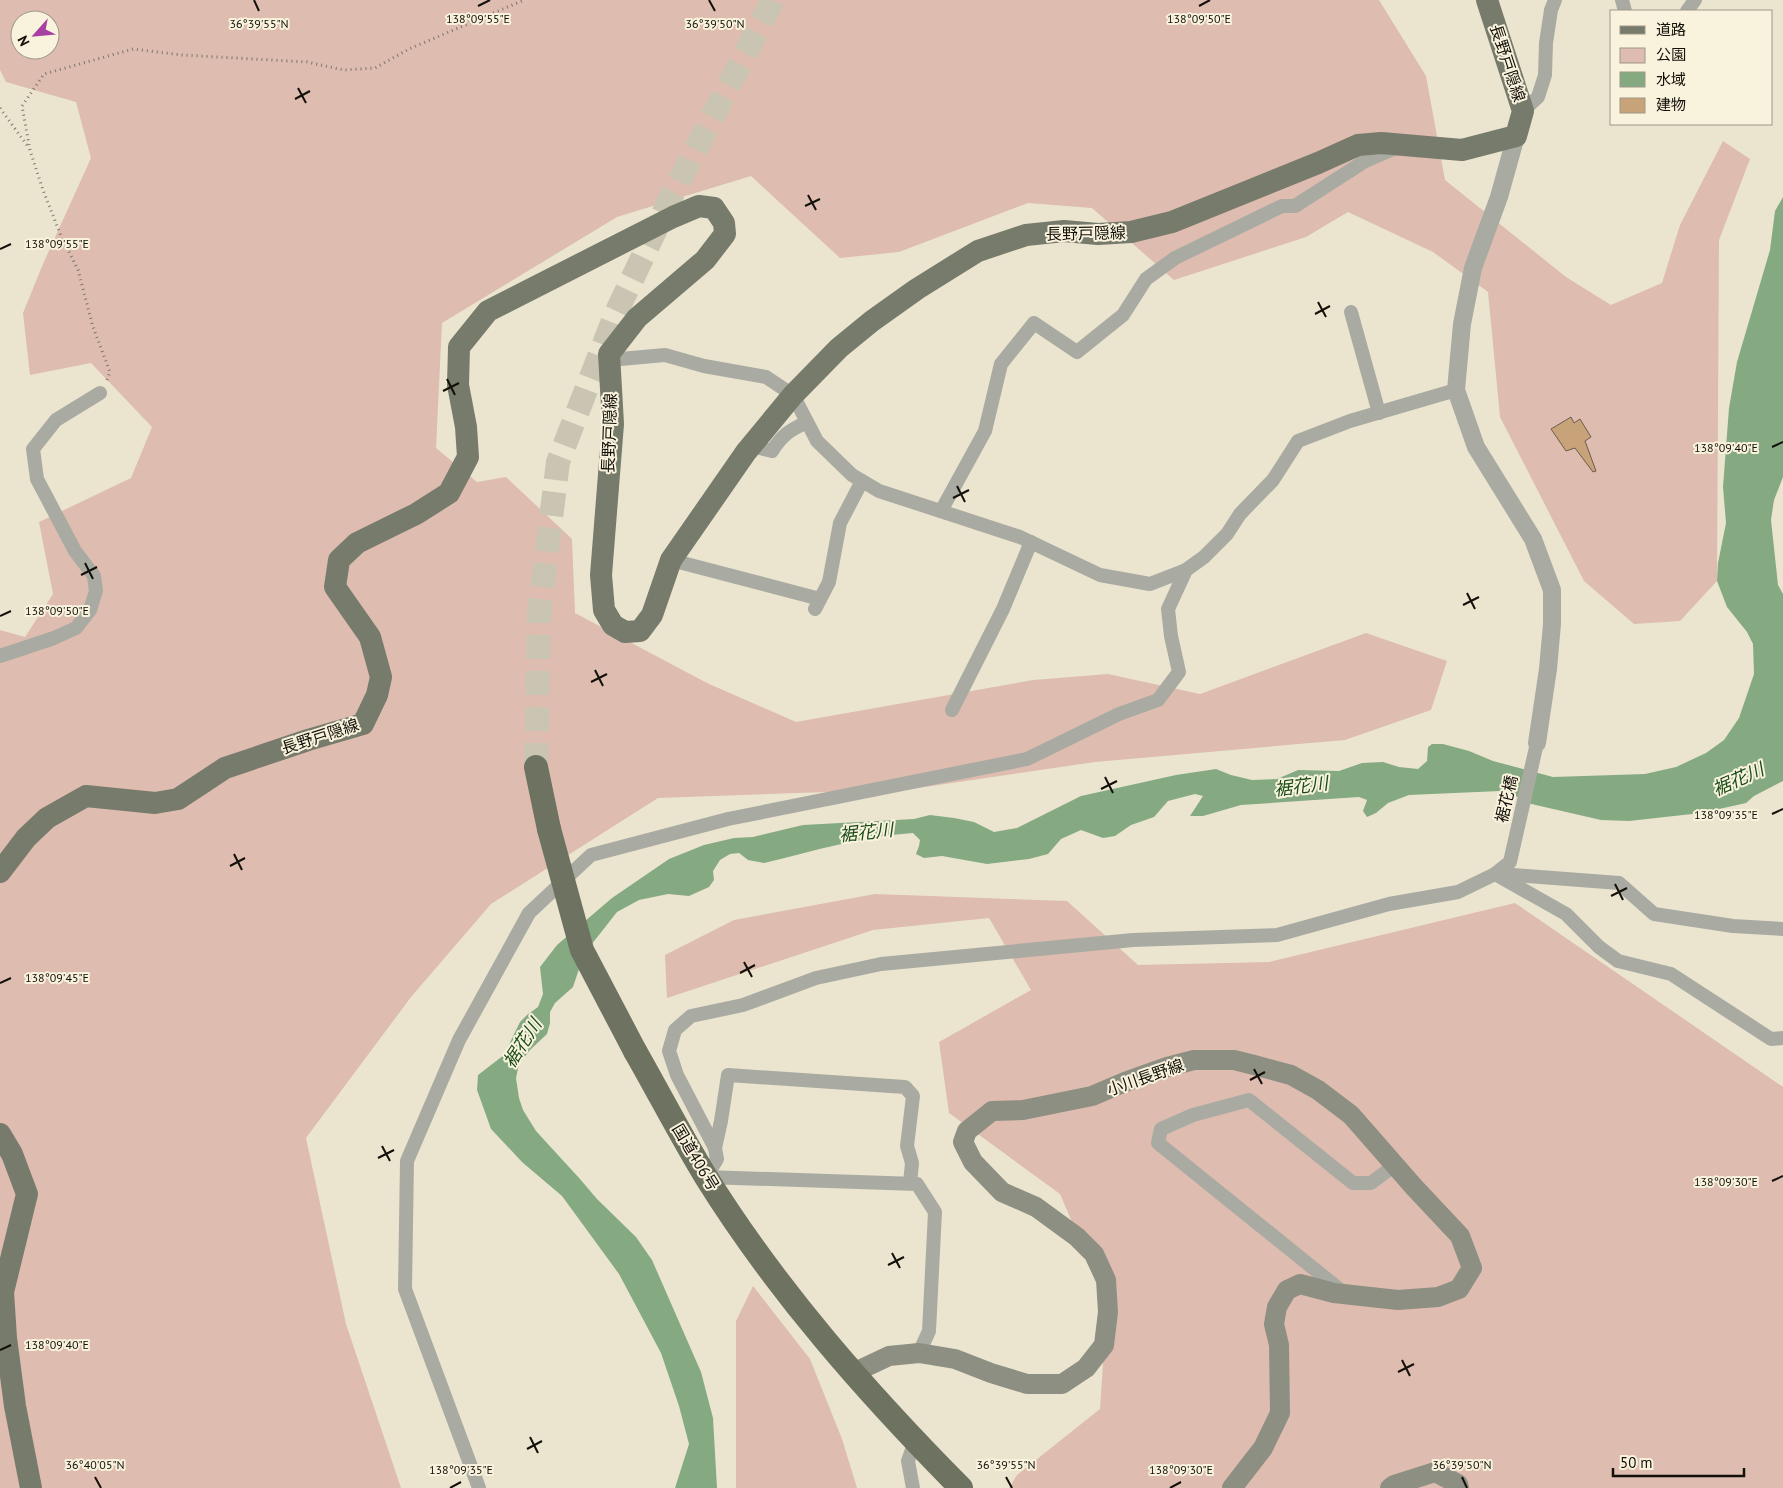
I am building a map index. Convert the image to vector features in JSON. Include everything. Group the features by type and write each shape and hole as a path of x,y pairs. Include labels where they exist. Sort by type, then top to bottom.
{"highway":[{"name":"国道406号","path":"536,766 548,828 582,950 635,1051 706,1177 752,1245 811,1323 853,1373 961,1488"}],"main road":[{"name":"長野戸隠線","path":"0,872 26,838 46,818 86,796 155,803 178,799 225,768 363,724 382,677 370,637 334,588 338,560 357,543 416,514 449,493 468,458 466,427 458,385 459,347 488,311 673,216 699,206 714,208 724,223 724,234 705,260 638,318 609,354 612,424 600,575 604,610 613,625 625,632 640,632 652,615 672,560 751,446 793,395 839,348 872,321 917,289 978,251 1026,235 1064,231 1098,234 1131,232 1172,222 1358,145 1381,143 1462,150 1516,136 1523,111 1487,0"},
{"name":"小川長野線","path":"853,1373 889,1356 919,1353 955,1359 1027,1384 1062,1384 1086,1368 1104,1345 1108,1312 1106,1280 1094,1254 1077,1237 1036,1207 1002,1192 973,1162 963,1142 967,1131 992,1111 1023,1110 1092,1096 1167,1067 1194,1060 1234,1060 1291,1075 1318,1090 1352,1114 1395,1165 1460,1236 1472,1268 1459,1289 1438,1297 1398,1300 1344,1294 1300,1284 1287,1290 1277,1307 1274,1324 1279,1345 1280,1413 1263,1448 1232,1488"},
{"path":"0,1134 12,1154 26,1194 3,1292 6,1338 15,1406 31,1488"},
{"path":"1390,1488 1435,1472 1458,1484 1459,1488"}],"street":[{"path":"1523,111 1538,97 1545,75 1546,42 1551,10 1555,0"},
{"path":"1516,136 1499,197 1473,268 1462,324 1456,390 1476,447 1534,538 1552,590 1552,624 1548,669 1537,743"},
{"path":"941,511 985,431 1001,364 1034,322 1078,352 1123,315 1146,279 1175,258 1282,206 1295,206 1365,161 1402,145"},
{"path":"1351,312 1379,413"},
{"path":"609,360 665,355 711,367 766,377 793,395 817,441 852,476 880,491 1020,537 1100,575 1150,584 1186,570 1204,557 1227,534 1240,514 1273,480 1298,441 1350,421 1456,390"},
{"path":"0,656 54,638 76,628 90,610 96,591 94,576 75,551 37,479 33,449 56,420 100,393"},
{"path":"751,446 772,451 780,438 807,422"},
{"path":"672,560 817,604 829,582 840,523 862,481"},
{"path":"952,710 1003,609 1031,542"},
{"path":"479,1488 405,1289 407,1160 459,1040 529,913 591,855 728,819 1026,759 1119,714 1158,700 1179,672 1171,636 1168,609 1186,570"},
{"name":"裾花橋","path":"1495,874 1510,862 1537,743"},
{"path":"706,1177 718,1159 715,1148 677,1075 669,1051 675,1030 691,1016 743,1005 816,978 880,964 1133,940 1277,935 1389,904 1458,892 1495,874 1619,883 1654,914 1733,926 1783,929"},
{"path":"1495,874 1566,914 1599,947 1618,961 1671,974 1771,1039 1783,1038"},
{"path":"715,1148 728,1076 905,1087 913,1096 907,1146 912,1163 910,1183"},
{"path":"1344,1294 1158,1143 1161,1129 1193,1115 1248,1100 1353,1183 1371,1183 1395,1165"},
{"path":"706,1177 917,1184 936,1212 929,1331 919,1353"},
{"path":"913,1488 908,1461 915,1441"}],"path":[{"path":"100,393 110,372 93,327 78,270 61,236 43,190 30,150 22,106 44,74 133,49 182,55 307,62 344,70 375,68 409,49 524,0"},
{"path":"0,108 30,150"}],"green space":[{"path":"0,0 1379,0 1426,76 1445,180 1566,277 1611,305 1662,283 1680,225 1723,141 1750,159 1719,240 1717,581 1680,621 1634,624 1584,581 1500,417 1488,292 1433,252 1348,212 1306,237 1174,280 1092,208 1028,203 899,252 840,258 751,176 617,217 442,323 436,448 477,482 506,477 572,539 575,613 707,683 796,722 1033,680 1108,674 1200,694 1366,633 1447,661 1431,710 1345,740 1095,762 911,789 658,798 491,904 411,997 306,1138 346,1324 401,1488 0,1488 0,630 25,637 53,594 39,522 131,478 152,427 91,363 30,375 23,313 91,158 76,102 6,82 0,70"},
{"path":"875,894 1067,901 1138,965 1269,962 1515,903 1783,1087 1783,1488 1009,1488 1017,1475 1100,1409 1107,1303 1060,1194 949,1113 939,1042 1031,990 989,918 873,930 667,998 665,955 734,920"},
{"path":"753,1286 810,1359 842,1439 857,1488 736,1488 736,1321"}],"water":[{"name":"裾花川","path":"1783,197 1783,477 1774,500 1771,520 1778,585 1783,594 1783,781 1754,796 1746,803 1701,813 1629,821 1601,820 1527,803 1524,799 1500,791 1409,795 1388,803 1376,813 1367,817 1363,811 1367,800 1359,797 1241,805 1203,816 1190,816 1203,796 1195,794 1168,801 1154,817 1131,825 1115,836 1103,838 1081,830 1061,839 1048,854 1029,859 987,864 942,856 924,858 916,854 920,840 913,833 875,837 764,863 748,860 739,853 730,854 720,860 713,871 714,880 709,887 689,896 668,894 639,900 617,912 584,954 573,987 555,1003 550,1012 547,1034 530,1050 519,1064 516,1078 523,1110 536,1131 597,1199 636,1237 652,1260 701,1372 713,1418 717,1488 675,1488 689,1444 679,1406 661,1353 619,1274 562,1196 522,1162 491,1129 477,1090 478,1075 504,1055 520,1022 538,1007 543,994 540,967 557,945 612,898 669,859 704,845 734,838 753,837 803,825 914,819 930,815 974,822 994,832 1017,828 1081,796 1176,775 1216,769 1252,780 1277,779 1298,770 1339,771 1362,763 1383,762 1399,767 1418,769 1427,761 1428,747 1432,744 1443,744 1469,751 1493,761 1553,777 1645,774 1676,767 1706,753 1724,740 1739,718 1754,674 1753,644 1747,632 1727,607 1717,581 1718,563 1726,523 1723,487 1729,408 1737,362 1770,250 1775,211"}],"building":[{"path":"1571,417 1574,423 1580,419 1591,437 1585,441 1596,471 1593,472 1575,448 1566,451 1551,429"}],"tunnel":[{"path":"536,767 539,615 558,462 616,313 673,193 773,0"}]}
